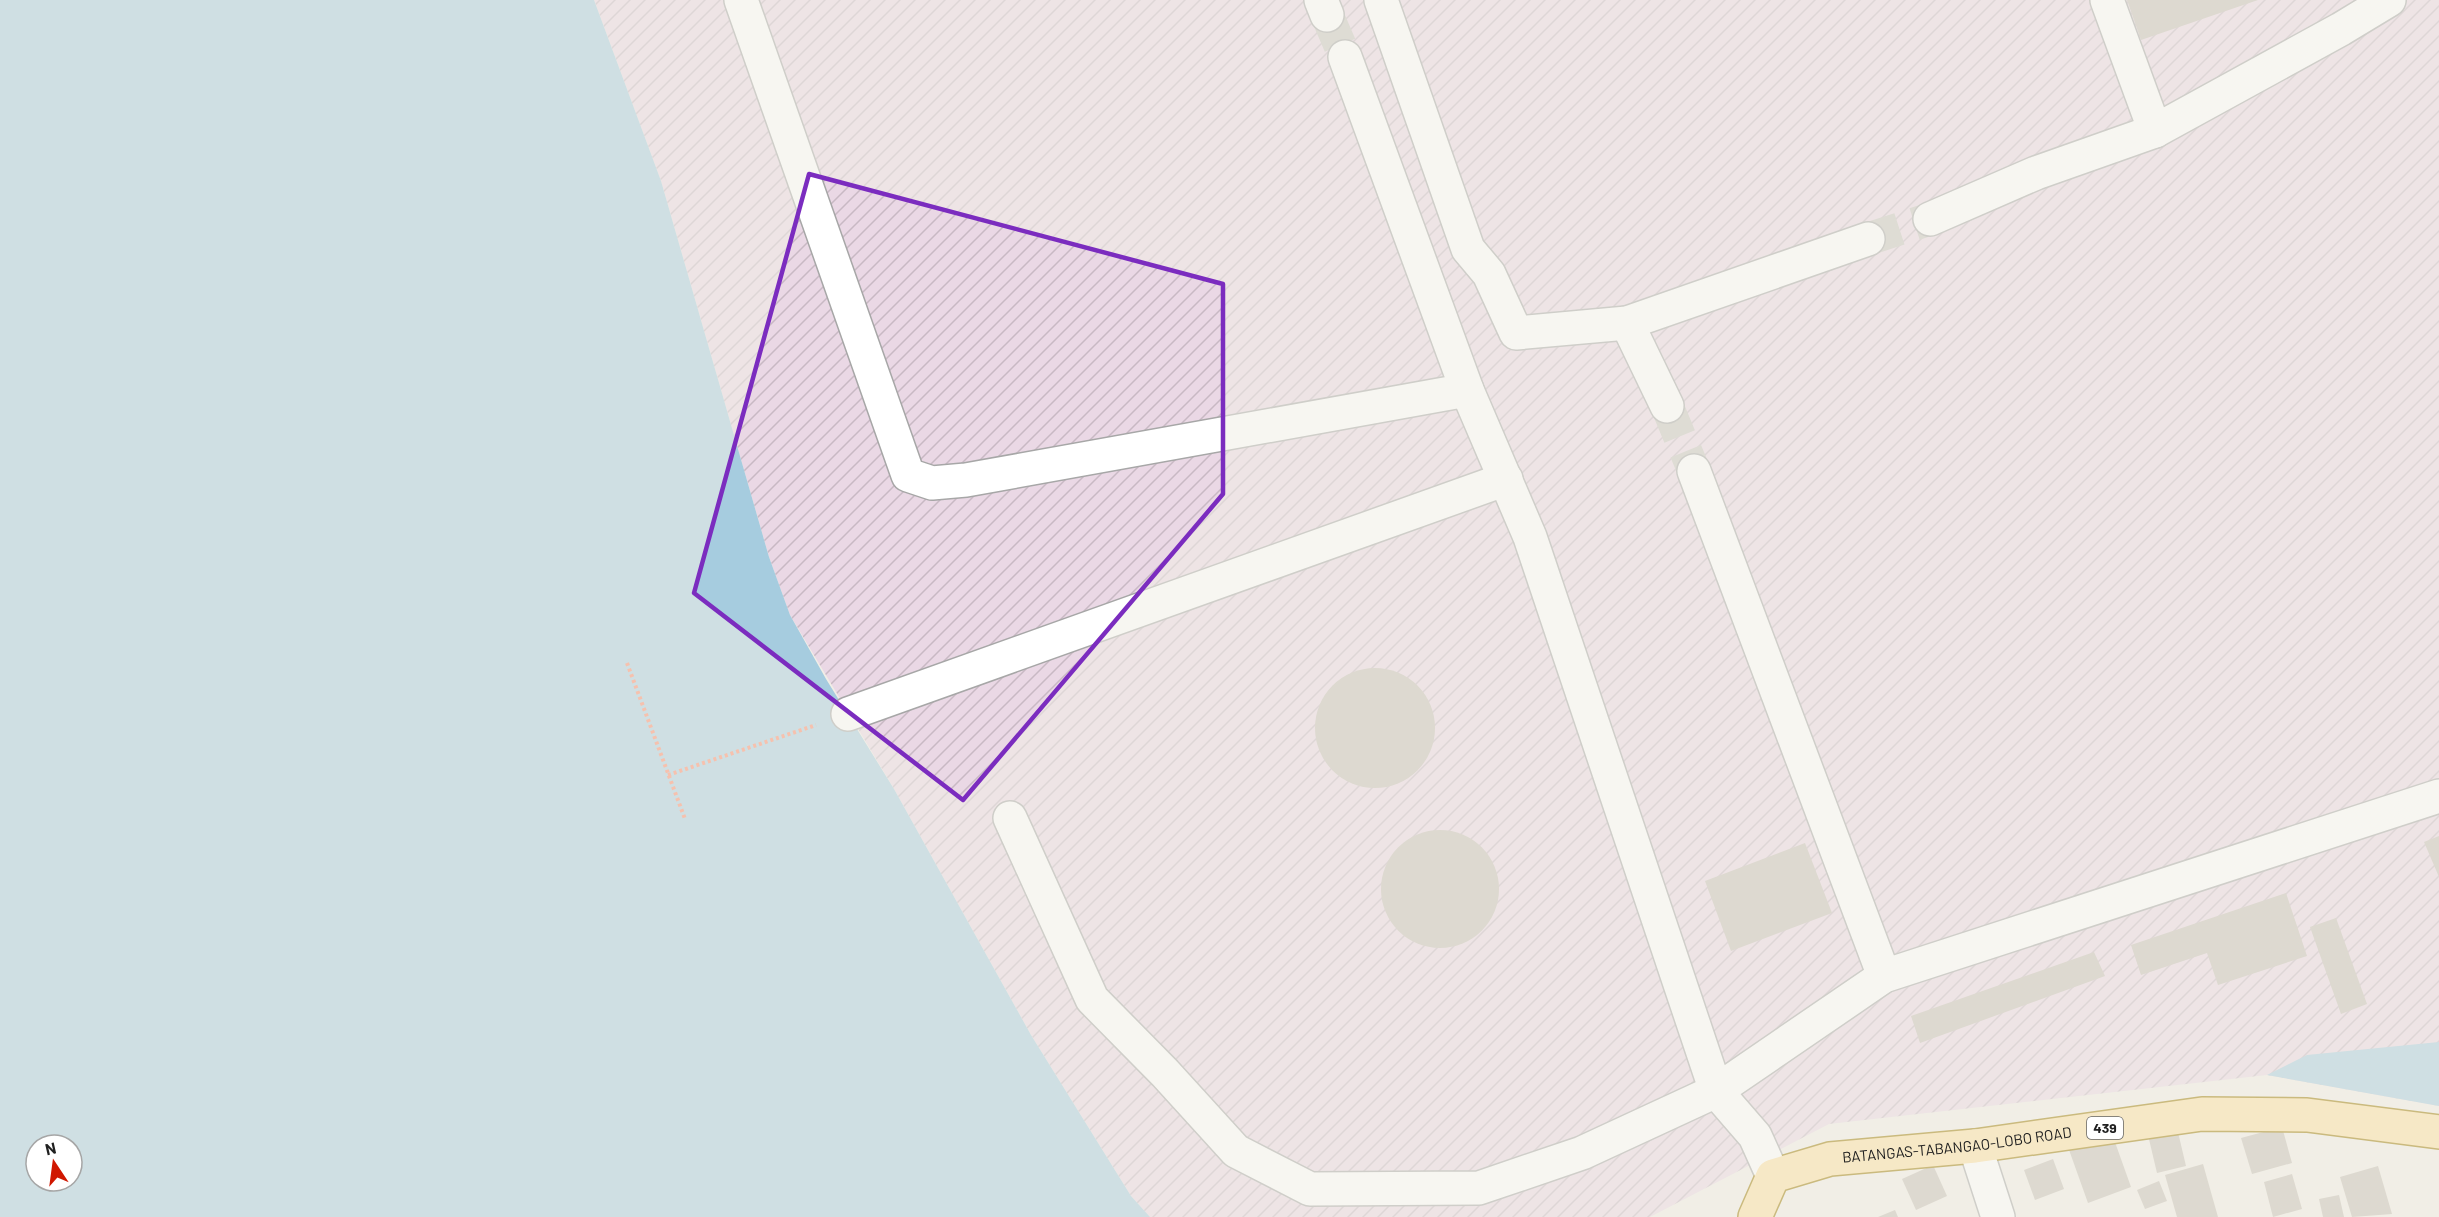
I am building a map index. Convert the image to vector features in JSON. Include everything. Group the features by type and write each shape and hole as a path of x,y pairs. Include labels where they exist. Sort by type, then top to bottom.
{"main road":[{"name":"BATANGAS-TABANGAO-LOBO ROAD","path":"1773,1176 1830,1159 1975,1146 2202,1114 2307,1115 2439,1132"},
{"path":"1755,1217 1773,1176"}],"street":[{"path":"741,0 908,475 932,483 966,480 1467,390"},
{"path":"1381,0 1468,249 1489,274 1516,333 1627,323 1868,239"},
{"path":"2107,0 2155,131"},
{"path":"1930,219 2036,173 2155,131 2341,29 2389,0"},
{"path":"1345,57 1467,390 1530,537 1716,1091 1755,1136 1773,1176"},
{"path":"1627,323 1667,406"},
{"path":"1694,471 1884,976"},
{"path":"848,714 1506,479"},
{"path":"1010,818 1092,999 1165,1073 1236,1151 1310,1189 1479,1188 1582,1154 1716,1091 1884,976 2439,796"},
{"path":"1975,1146 1998,1217"}],"path":[{"path":"627,663 685,819"},
{"path":"668,775 848,714"}],"highlighted area":[{"path":"809,174 1223,284 1223,494 963,800 694,593"}],"shaded area":[{"path":"594,0 2439,0 2439,1106 2267,1075 1829,1124 1650,1217 1150,1217 1131,1196 1031,1035 894,789 790,615 769,557 661,181"}],"water":[{"path":"0,0 594,0 661,181 769,557 790,615 826,679 894,789 1031,1035 1131,1196 1150,1217 0,1217"},
{"path":"2439,1042 2439,1106 2267,1075 2307,1055"}],"building":[{"path":"2127,0 2258,0 2141,40"},
{"path":"1375,668 1398,672 1418,685 1431,705 1435,728 1431,751 1418,771 1398,784 1375,788 1352,784 1332,771 1319,751 1315,728 1319,705 1332,685 1352,672"},
{"path":"1440,830 1463,834 1482,847 1495,866 1499,889 1495,912 1482,931 1463,944 1440,948 1417,944 1398,931 1385,912 1381,889 1385,866 1398,847 1417,834"},
{"path":"2439,836 2439,877 2424,842"},
{"path":"1805,843 1832,913 1731,951 1705,881"},
{"path":"2286,893 2307,956 2218,985 2207,953 2141,975 2131,945"},
{"path":"2336,918 2367,1004 2341,1014 2310,927"},
{"path":"2094,952 2105,976 1920,1043 1911,1016"},
{"path":"2282,1127 2292,1163 2252,1174 2241,1138"},
{"path":"2177,1128 2186,1166 2157,1173 2148,1135"},
{"path":"2111,1131 2131,1187 2088,1203 2068,1147"},
{"path":"2053,1159 2064,1189 2035,1200 2024,1170"},
{"path":"2203,1164 2218,1217 2177,1217 2165,1175"},
{"path":"1933,1165 1947,1196 1916,1210 1902,1179"},
{"path":"2378,1166 2392,1214 2352,1217 2340,1177"},
{"path":"2292,1174 2302,1209 2273,1217 2264,1182"},
{"path":"2159,1181 2167,1201 2145,1209 2137,1190"},
{"path":"2339,1195 2344,1217 2323,1217 2319,1199"},
{"path":"1895,1210 1898,1217 1878,1217"}],"tunnel":[{"path":"1327,15 1345,57"},
{"path":"1868,239 1930,219"},
{"path":"1667,406 1694,471"}]}
